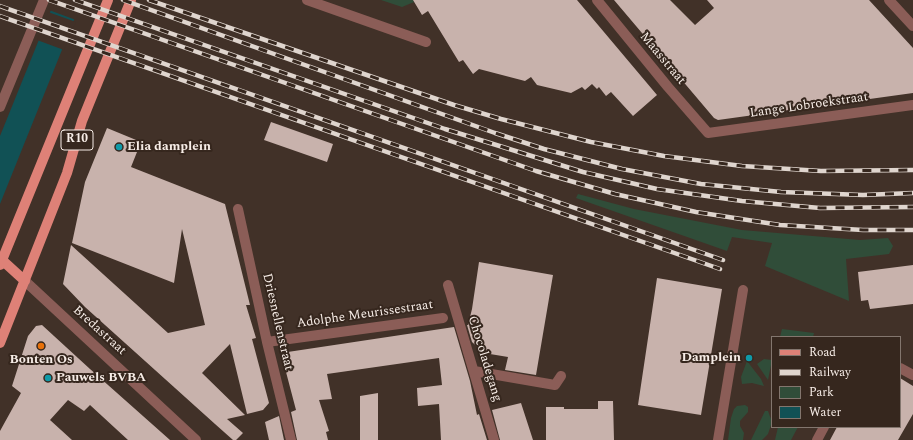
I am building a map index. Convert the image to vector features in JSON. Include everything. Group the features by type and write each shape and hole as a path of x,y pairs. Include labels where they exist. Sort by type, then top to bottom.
{"main road":[{"name":"R10","path":"1,261 108,0"},
{"name":"R10","path":"0,343 68,173 82,121 131,0"},
{"name":"Bredastraat","path":"1,261 25,281"}],"street":[{"path":"0,107 44,0"},
{"path":"307,0 426,42"},
{"name":"Maasstraat","path":"597,0 668,87 708,133"},
{"path":"889,0 913,26"},
{"name":"Lange Lobroekstraat","path":"708,133 913,105"},
{"name":"Driesnellenstraat","path":"238,209 267,342 291,440"},
{"name":"Bredastraat","path":"25,281 196,440"},
{"name":"Chocoladegang","path":"448,285 494,440"},
{"path":"718,440 743,290"},
{"name":"Adolphe Meurissestraat","path":"267,342 443,318"},
{"path":"901,369 913,376"},
{"path":"474,371 555,385 561,376"},
{"path":"817,440 823,428"}],"green space":[{"path":"381,0 413,0 414,2 402,7"},
{"path":"578,194 634,209 742,230 860,240 888,238 893,246 889,254 846,259 849,301 765,266 772,243 732,237 727,251 576,198"},
{"path":"782,329 814,333 813,336 780,336"},
{"path":"764,359 771,360 768,380 757,364"},
{"path":"747,361 761,379 764,386 752,383 742,384 741,377"},
{"path":"745,405 748,407 748,412 740,421 740,426 744,433 743,440 728,440 731,418 734,409 737,406"},
{"path":"765,411 768,411 771,419 771,425 768,434 762,440 751,440"},
{"path":"778,428 797,428 791,440 775,440"}],"water":[{"path":"55,0 82,0 0,204 0,136"}],"pier":[{"path":"53,0 84,0 76,20 49,10"},
{"path":"48,12 76,22 64,50 37,40"}],"building":[{"path":"413,0 577,0 657,95 633,116 611,92 606,96 599,87 597,89 592,84 585,90 582,87 571,93 537,85 531,77 525,81 479,69 473,74 463,60 459,62 428,11 422,15"},
{"path":"614,0 670,0 695,25 714,8 707,0 869,0 913,48 913,93 718,120 714,118"},
{"path":"271,122 333,144 327,162 264,140"},
{"path":"107,128 141,142 131,167 225,204 250,305 246,305 256,338 252,339 269,403 263,410 247,414 230,344 202,373 245,415 227,419 243,433 236,440 233,440 85,307 63,284 71,245 168,333 205,325 182,229 174,283 72,243 85,182"},
{"path":"479,262 553,275 536,375 505,370 508,357 484,353 472,342 467,325 472,309"},
{"path":"913,265 913,304 870,309 868,300 861,301 858,272"},
{"path":"657,278 722,289 701,415 638,405"},
{"path":"42,325 170,440 128,440 90,405 84,411 68,400 50,420 72,440 0,440 0,431 21,393 12,386 28,336 36,326"},
{"path":"454,327 470,381 477,415 479,414 487,440 441,440 439,404 418,406 417,388 442,385 439,358 327,374 332,399 319,400 329,431 326,432 328,440 297,440 291,412 296,410 281,353"},
{"path":"901,379 913,386 913,414 898,440 830,440 836,428 901,428"},
{"path":"378,393 378,440 360,440 360,396"},
{"path":"598,401 613,401 614,440 546,440 546,407 564,407 564,409 598,409"},
{"path":"521,403 533,440 500,440 492,410"},
{"path":"279,416 284,440 269,440 265,422"}],"railway":[{"path":"49,0 536,171 615,194 696,212 780,225 863,230 913,230"},
{"path":"75,0 445,129 583,172 657,189 742,201 820,208 913,207"},
{"path":"123,0 495,133 544,149 622,169 701,184 781,192 863,195 913,193"},
{"path":"149,0 454,105 501,119 591,142 664,156 742,166 821,171 913,170"},
{"path":"0,6 723,260"},
{"path":"0,16 720,269"}],"place":[{"name":"Elia damplein","path":"119,147"},
{"name":"Bonten Os","path":"41,346"},
{"name":"Damplein","path":"749,358"},
{"name":"Pauwels BVBA","path":"48,378"}]}
